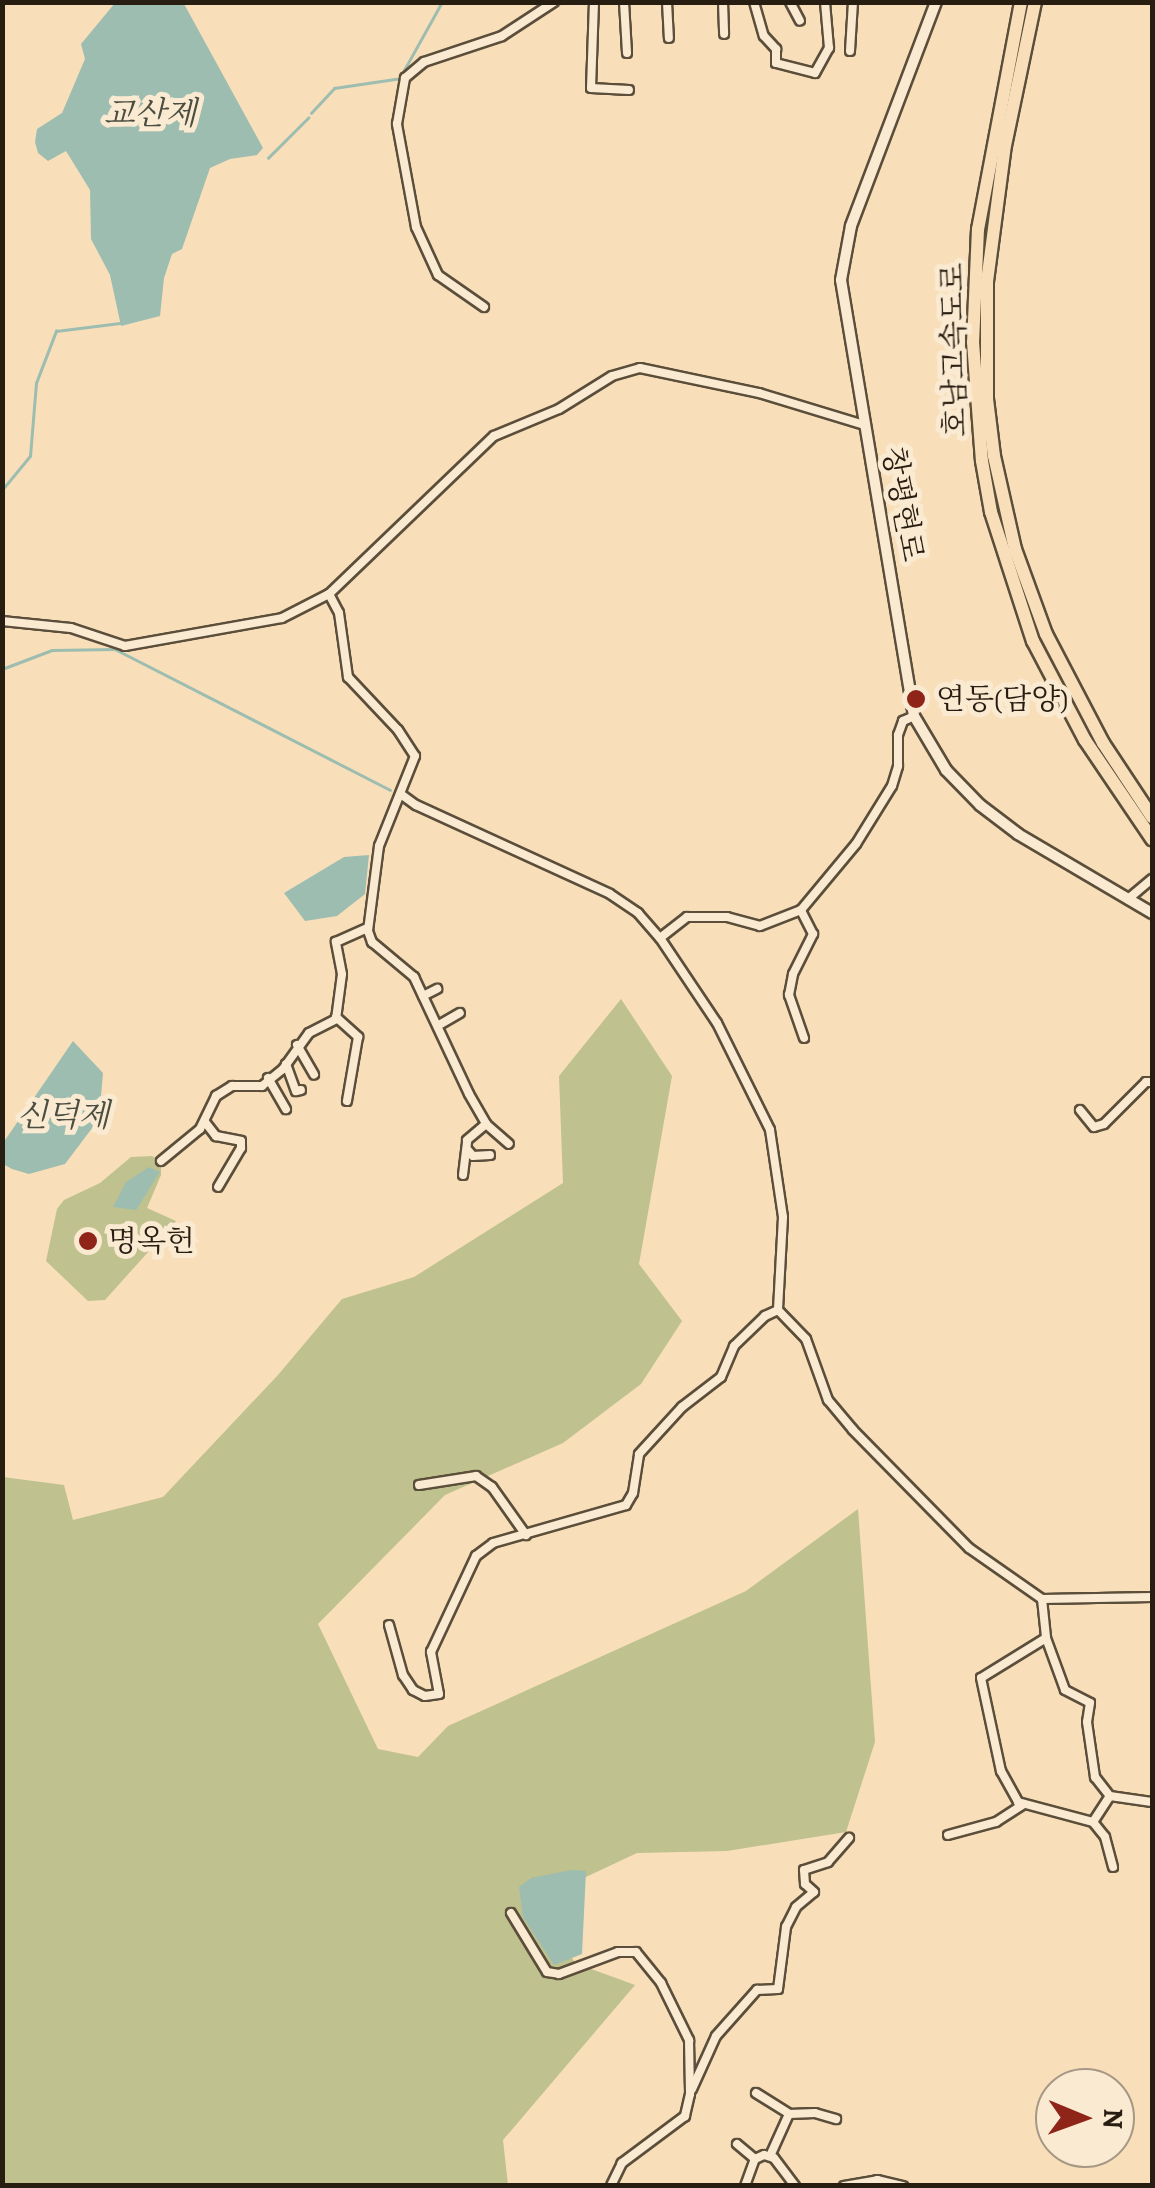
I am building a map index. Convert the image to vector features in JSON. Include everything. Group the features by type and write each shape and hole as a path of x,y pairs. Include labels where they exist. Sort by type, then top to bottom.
{"highway":[{"name":"호남고속도로","path":"1022,2 978,229 973,342 982,461 991,512 1033,640 1085,740 1152,839"},
{"name":"호남고속도로","path":"1035,2 1005,145 987,281 987,400 994,456 1015,549 1046,634 1103,743 1152,817"}],"main road":[{"name":"창평현로","path":"936,2 844,247 841,280 914,716 946,770 980,805 1018,834 1152,913"}],"street":[{"path":"484,307 438,275 416,227 397,124 406,78 424,62 502,36 554,2"},
{"path":"594,2 591,88 629,90"},
{"path":"624,2 627,53"},
{"path":"667,2 668,38"},
{"path":"724,2 724,34"},
{"path":"754,2 764,36 776,49 776,63 815,73 828,53 824,2"},
{"path":"790,2 800,21"},
{"path":"850,50 853,2"},
{"path":"2,621 71,628 125,646 282,618 329,594 494,436 559,409 612,376 640,368 678,374 864,425"},
{"path":"329,594 340,612 348,677 398,730 415,756 379,846 368,928 372,942 414,977 486,1124 509,1144"},
{"path":"660,938 687,917 727,917 760,926 800,910 856,844 892,786 898,766 898,735 903,721 914,716"},
{"path":"402,795 416,805 610,894 638,913 660,938 716,1023 770,1130 783,1218 778,1310 806,1339 828,1400 853,1430 970,1548 1042,1598 1152,1597"},
{"path":"1128,899 1152,879"},
{"path":"800,910 813,934 792,974 790,995 804,1038"},
{"path":"161,1161 204,1122 216,1096 224,1090 253,1088 286,1064 297,1045 336,1017 342,974 336,942 368,928"},
{"path":"423,996 437,988"},
{"path":"440,1025 460,1013"},
{"path":"336,1017 358,1037 347,1101"},
{"path":"297,1045 314,1074"},
{"path":"286,1064 296,1091 301,1090"},
{"path":"268,1078 286,1109"},
{"path":"1080,1110 1094,1128 1104,1124 1146,1082 1152,1082"},
{"path":"204,1122 216,1136 240,1141 241,1148 218,1187"},
{"path":"464,1175 468,1140 486,1124"},
{"path":"467,1149 473,1156 490,1154"},
{"path":"389,1625 403,1675 413,1690 425,1696 439,1694 432,1652 466,1568 493,1543 626,1505 633,1493 639,1454 682,1407 721,1377 734,1346 778,1310"},
{"path":"419,1485 476,1476 500,1496 526,1535"},
{"path":"1042,1598 1046,1638 1064,1690 1090,1703 1091,1762 1095,1776 1110,1796 1152,1802"},
{"path":"1046,1638 981,1678 1000,1771 1018,1802 1093,1822 1105,1837 1113,1866"},
{"path":"1093,1822 1110,1796"},
{"path":"948,1835 996,1822 1024,1804"},
{"path":"612,2186 622,2163 680,2122 716,2036 757,1990 778,1989 786,1927 796,1907 814,1892 805,1884 804,1870 828,1862 849,1838"},
{"path":"511,1913 547,1972 558,1974 595,1958 636,1952 661,1983 690,2040 690,2094"},
{"path":"756,2093 789,2114 815,2113 836,2119"},
{"path":"770,2156 789,2114"},
{"path":"737,2144 755,2159"},
{"path":"755,2159 770,2156"},
{"path":"770,2156 795,2186"},
{"path":"746,2186 755,2159"},
{"path":"844,2186 876,2180 903,2186"}],"green space":[{"path":"621,999 672,1076 639,1264 682,1321 641,1384 563,1443 445,1495 318,1624 378,1749 418,1757 448,1726 746,1591 858,1509 875,1742 846,1832 727,1851 637,1853 537,1900 575,1963 635,1985 503,2140 508,2185 3,2186 3,1477 64,1485 73,1520 163,1497 278,1375 342,1299 414,1277 563,1183 559,1076"},
{"path":"152,1156 161,1161 161,1175 147,1208 176,1221 105,1300 88,1301 46,1261 57,1209 64,1200 100,1183 131,1157"}],"water":[{"name":"교산제","path":"183,2 263,148 257,155 230,159 210,168 182,249 172,254 164,278 160,316 121,326 110,275 91,239 90,190 66,151 48,161 38,153 37,129 62,113 85,59 81,44 115,3"},
{"path":"369,855 365,894 337,916 305,921 284,893 344,857"},
{"name":"신덕제","path":"73,1041 103,1073 99,1119 65,1164 29,1174 12,1169 3,1164 3,1143"},
{"path":"149,1167 160,1172 136,1210 113,1207 126,1182"},
{"path":"586,1871 582,1954 554,1965 523,1917 519,1887 531,1878"}],"waterway":[{"path":"403,72 442,2"},
{"path":"311,113 334,88 396,79"},
{"path":"268,158 308,118"},
{"path":"2,490 30,456 36,383 56,331 120,323"},
{"path":"2,669 52,650 115,649 390,790"}],"place":[{"name":"연동(담양)","path":"916,699"},
{"name":"명옥헌","path":"88,1241"}]}
